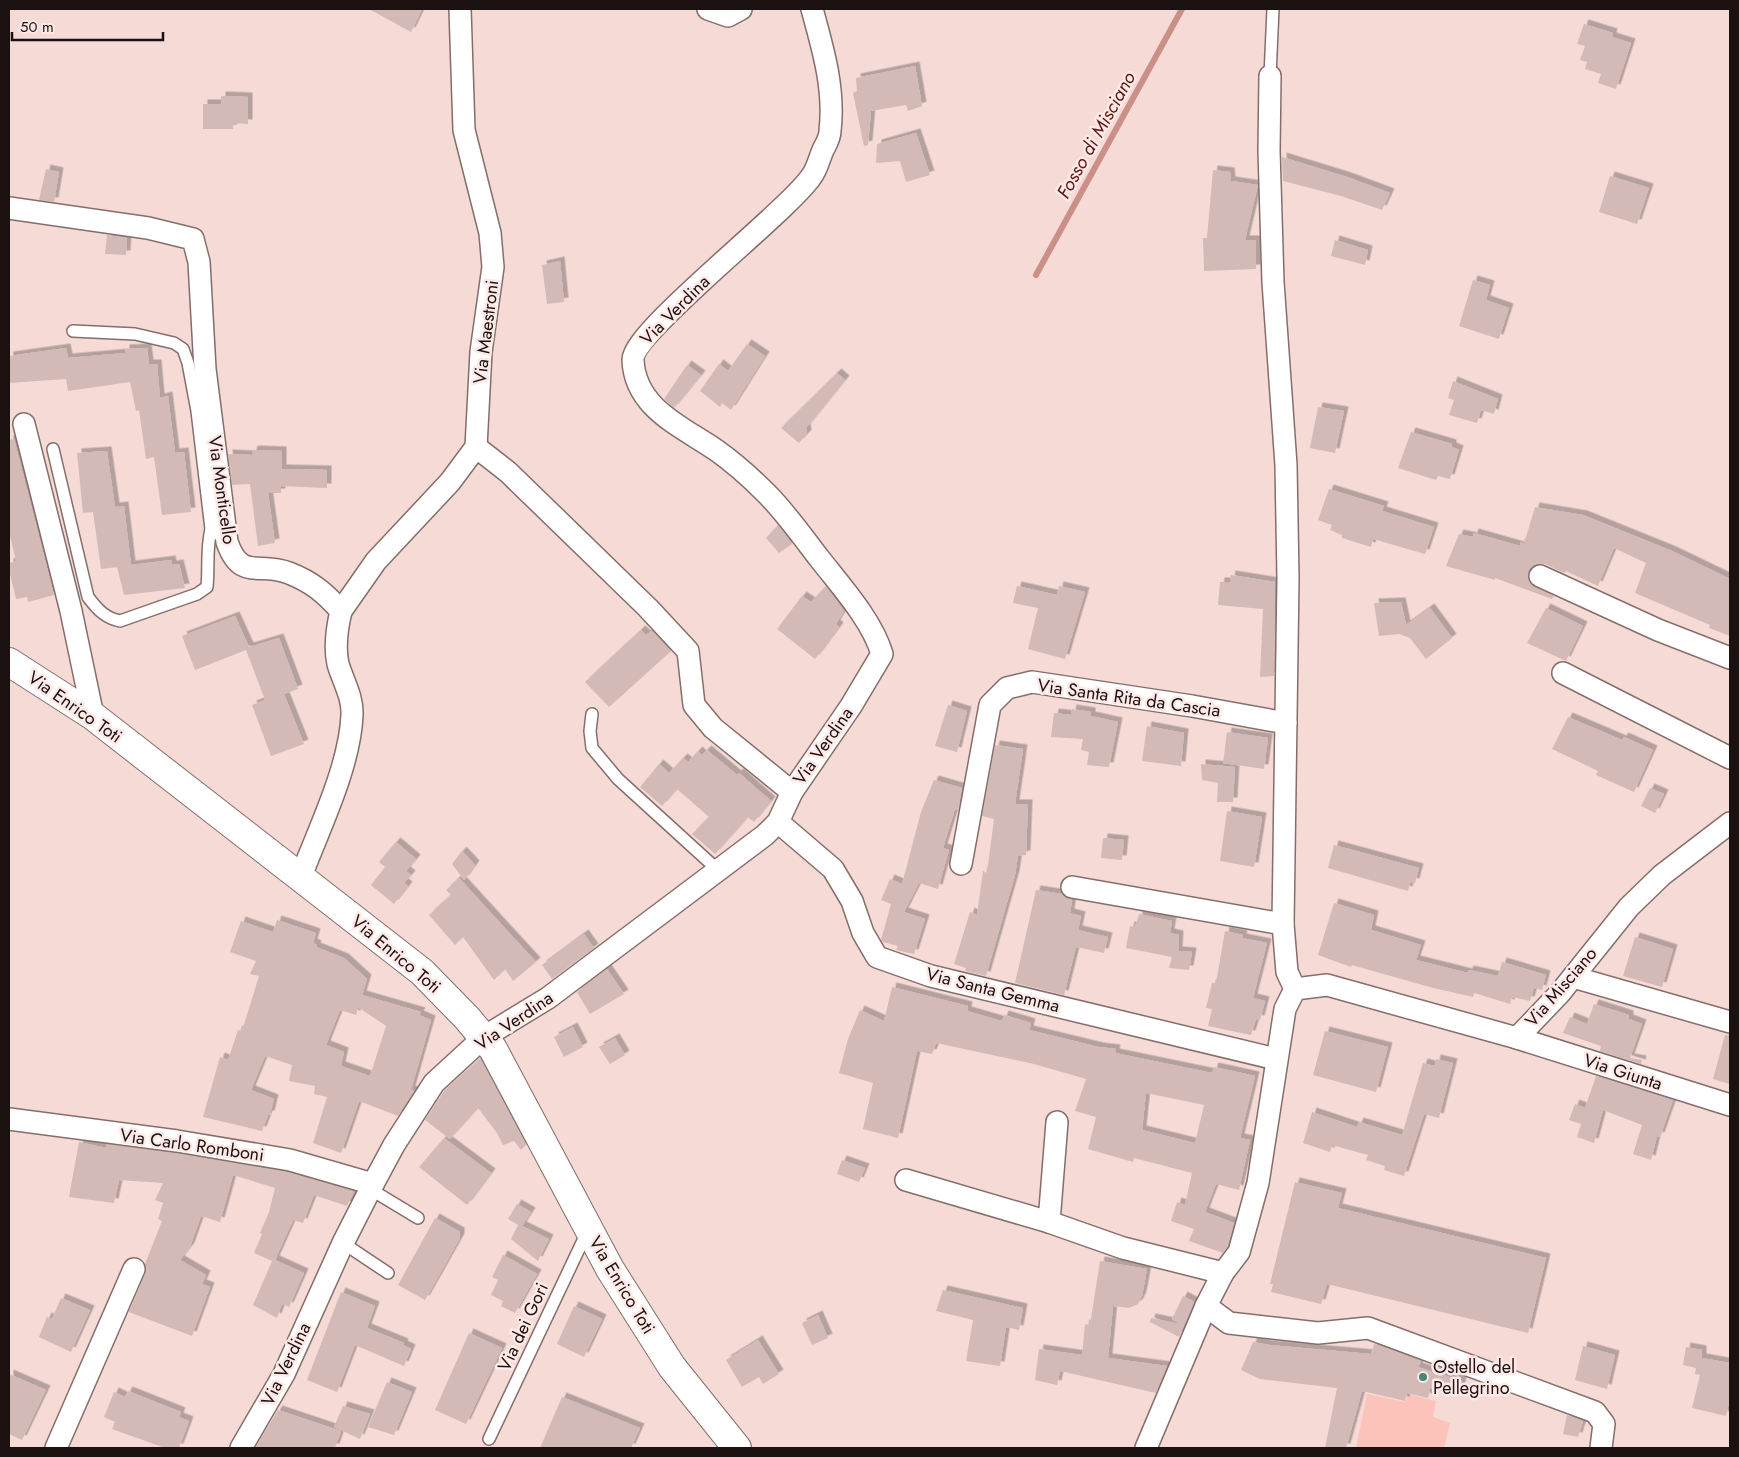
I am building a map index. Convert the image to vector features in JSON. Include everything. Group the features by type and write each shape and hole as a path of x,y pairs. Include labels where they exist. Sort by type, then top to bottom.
{"street":[{"name":"Via Maestroni","path":"460,9 464,130 490,233 494,267 481,352 476,447"},
{"path":"708,9 728,16 741,9"},
{"name":"Via Verdina","path":"241,1448 284,1374 343,1242 394,1145 434,1083 484,1037 548,998 719,871 778,822 792,792 851,706 882,654 879,642 852,600 785,514 766,493 717,451 667,419 646,400 636,381 633,357 639,342 668,312 761,229 812,176 830,133 830,79 812,9"},
{"path":"1146,1448 1206,1306 1223,1273 1239,1252 1258,1183 1285,1009 1295,989 1287,972 1283,924 1288,578 1286,465 1272,272 1269,151 1270,76"},
{"name":"Via Monticello","path":"9,208 148,228 194,239 198,262 205,369 228,542 232,556 242,566 288,572 322,590 341,611"},
{"path":"24,424 71,612 93,716"},
{"path":"301,876 345,756 353,714 350,695 338,663 336,632 341,611 376,562 450,482 476,447 508,472 648,608 688,650 694,705 719,734 792,792"},
{"path":"1540,576 1658,630 1730,658"},
{"name":"Via Enrico Toti","path":"9,662 93,716 301,876 422,972 484,1037 610,1269 672,1367 737,1448"},
{"path":"1563,673 1730,758"},
{"name":"Via Santa Rita da Cascia","path":"961,864 990,705 1007,688 1032,682 1192,706 1286,723"},
{"name":"Via Santa Gemma","path":"778,822 833,869 852,901 863,934 877,957 931,976 1276,1059"},
{"name":"Via Misciano","path":"1295,989 1327,985 1517,1038 1573,977 1629,906 1662,875 1730,823"},
{"path":"1072,887 1283,924"},
{"path":"1573,977 1730,1022"},
{"name":"Via Giunta","path":"1517,1038 1730,1105"},
{"name":"Via Carlo Romboni","path":"9,1119 177,1141 290,1160 372,1187"},
{"path":"1050,1222 1058,1122"},
{"path":"906,1180 1050,1222 1124,1248 1223,1273"},
{"path":"56,1448 134,1269"},
{"path":"1206,1306 1229,1323 1318,1333 1368,1328 1422,1347 1595,1412 1604,1424 1601,1448"}],"lane":[{"path":"1270,76 1273,9"},
{"path":"73,331 135,334 174,343 183,349 188,363 197,411 211,529 220,546 232,556"},
{"path":"53,449 88,597 96,609 110,619 120,621 197,594 206,588 209,572 206,546 211,529"},
{"path":"592,714 590,731 592,748 618,779 719,871"},
{"path":"372,1187 418,1218"},
{"name":"Via dei Gori","path":"489,1439 588,1229"},
{"path":"343,1242 388,1272"}],"shaded area":[{"path":"1367,1394 1405,1402 1408,1394 1436,1401 1433,1417 1450,1423 1444,1448 1356,1448"}],"building":[{"path":"369,9 422,9 411,32"},
{"path":"1584,24 1613,33 1612,37 1631,43 1616,89 1598,83 1601,74 1585,69 1587,62 1580,60 1585,46 1577,44"},
{"path":"915,66 922,106 908,111 906,105 871,111 868,145 864,146 853,93 857,91 856,78"},
{"path":"221,96 248,97 248,124 233,123 233,129 203,129 203,104 221,104"},
{"path":"916,133 930,175 906,182 900,161 876,163 877,144"},
{"path":"1282,157 1347,177 1390,193 1382,210 1341,196 1283,181"},
{"path":"46,169 59,172 54,202 39,200"},
{"path":"1213,170 1230,172 1231,181 1258,185 1245,240 1256,240 1256,269 1204,271 1203,238 1207,238"},
{"path":"1610,176 1649,188 1637,224 1599,212"},
{"path":"107,235 127,238 126,255 105,254"},
{"path":"1335,240 1368,250 1365,265 1331,256"},
{"path":"560,261 564,302 547,304 542,265"},
{"path":"1473,280 1490,285 1486,300 1509,308 1499,339 1459,326"},
{"path":"747,344 765,356 731,410 722,403 720,407 700,391 719,364 728,371"},
{"path":"66,348 68,358 125,353 125,349 147,348 149,364 157,364 160,398 168,396 175,453 184,452 191,512 162,515 154,457 146,459 139,410 136,411 130,382 68,391 66,379 9,383 9,356"},
{"path":"687,365 701,375 674,408 664,399"},
{"path":"837,373 845,380 806,428 807,434 799,443 781,428"},
{"path":"1453,381 1498,399 1494,414 1481,410 1477,423 1449,415 1454,400 1448,398"},
{"path":"1318,407 1344,411 1335,453 1310,448"},
{"path":"1411,432 1452,444 1452,447 1459,450 1450,479 1438,476 1436,480 1398,468"},
{"path":"14,439 54,595 28,602 27,597 16,599 9,570 9,563 16,561 9,532 9,440"},
{"path":"253,450 282,451 282,469 327,470 327,488 281,486 281,493 268,493 275,543 258,546 250,484 232,485 228,454 252,455"},
{"path":"107,451 115,507 124,506 131,565 171,560 172,565 179,564 185,588 124,595 117,567 101,569 93,512 83,513 77,453"},
{"path":"1329,489 1384,506 1382,511 1434,527 1425,554 1373,539 1371,547 1342,538 1342,535 1330,530 1332,525 1318,520"},
{"path":"1535,507 1583,515 1672,551 1730,579 1730,636 1709,628 1710,625 1635,593 1646,563 1614,548 1598,586 1566,571 1564,573 1545,564 1532,566 1528,571 1530,583 1554,596 1552,599 1495,578 1495,580 1446,566 1459,534 1473,537 1474,533 1520,546 1521,542 1524,544"},
{"path":"778,525 792,544 779,553 766,538"},
{"path":"1231,575 1275,582 1274,676 1260,677 1263,609 1218,605 1220,582 1230,582"},
{"path":"826,586 844,611 836,624 839,627 815,659 777,629 802,596 811,602"},
{"path":"1017,586 1057,595 1059,586 1085,592 1065,659 1028,649 1038,608 1013,603"},
{"path":"1401,602 1406,625 1430,608 1452,638 1426,659 1410,638 1399,634 1379,636 1374,603"},
{"path":"1546,608 1583,626 1566,661 1527,643"},
{"path":"235,616 249,647 279,638 298,689 284,694 304,744 271,756 252,705 265,700 246,650 195,670 182,636"},
{"path":"641,630 646,635 652,631 671,651 609,707 585,682"},
{"path":"948,705 967,711 957,752 935,746"},
{"path":"1072,709 1091,712 1091,716 1118,722 1109,767 1087,765 1089,752 1081,750 1083,739 1051,737 1054,713 1071,715"},
{"path":"1568,717 1622,740 1624,737 1653,750 1634,792 1596,775 1598,771 1552,749"},
{"path":"1147,726 1184,733 1181,766 1142,761"},
{"path":"1227,732 1268,738 1264,769 1223,763"},
{"path":"995,745 1023,749 1015,804 1028,804 1026,855 1018,856 1015,875 986,976 965,971 966,968 954,964 970,912 977,915 983,871 987,873 994,819 982,816"},
{"path":"707,750 737,775 739,773 771,801 754,822 748,817 715,854 692,834 709,817 677,789 662,806 640,787 659,764 669,773 683,758 688,762 698,751 702,755"},
{"path":"1201,764 1235,767 1233,802 1217,802 1218,783 1202,780"},
{"path":"934,780 962,788 958,810 955,809 943,848 949,850 938,889 919,883 904,912 925,919 914,954 896,950 898,946 881,940 891,904 881,900 890,879 902,884 921,812"},
{"path":"1650,788 1664,794 1655,813 1641,806"},
{"path":"1227,811 1262,817 1254,867 1220,861"},
{"path":"1103,838 1124,840 1122,860 1101,858"},
{"path":"396,842 416,859 406,871 411,875 404,883 408,886 394,904 371,885 385,867 379,862"},
{"path":"1334,845 1419,868 1415,883 1410,882 1408,891 1328,868"},
{"path":"462,851 475,865 464,880 452,864"},
{"path":"459,878 536,962 513,981 505,969 494,980 463,937 455,945 429,915 451,895 446,890"},
{"path":"1036,890 1062,894 1072,900 1070,913 1081,916 1078,930 1108,937 1104,953 1076,947 1064,995 1015,983"},
{"path":"1334,903 1374,915 1371,930 1421,945 1416,960 1468,973 1469,970 1498,976 1502,962 1546,975 1542,990 1534,988 1530,1001 1512,997 1510,1004 1474,993 1473,997 1433,988 1352,965 1351,967 1318,955"},
{"path":"1139,914 1172,921 1170,933 1179,935 1178,951 1192,952 1189,970 1169,968 1172,957 1126,948 1130,926 1135,927"},
{"path":"277,920 316,933 313,943 317,945 316,947 344,958 367,979 362,995 421,1012 419,1015 431,1020 411,1090 414,1091 398,1116 359,1101 341,1153 313,1143 327,1097 314,1094 315,1086 289,1081 292,1065 265,1056 251,1090 274,1099 270,1115 268,1115 262,1131 203,1117 220,1057 228,1060 238,1030 242,1031 259,976 250,974 256,961 230,952 241,921 273,932","holes":["358,1007 386,1026 370,1076 341,1066 344,1052 326,1045 340,1010 356,1015"]},
{"path":"1225,931 1243,935 1242,938 1267,943 1253,998 1265,1001 1260,1020 1256,1019 1251,1035 1208,1026 1212,1009 1206,1008 1212,983 1216,983"},
{"path":"584,934 594,948 552,979 542,965"},
{"path":"1635,937 1673,949 1662,987 1623,976"},
{"path":"607,969 624,994 590,1014 577,992"},
{"path":"892,987 968,1006 967,1011 1002,1021 1004,1015 1031,1023 1029,1030 1099,1047 1116,1049 1115,1053 1212,1073 1214,1067 1255,1076 1240,1138 1250,1140 1239,1190 1216,1184 1205,1212 1234,1223 1228,1246 1223,1253 1189,1241 1194,1229 1171,1221 1177,1202 1185,1205 1192,1173 1134,1158 1133,1162 1088,1149 1096,1117 1075,1111 1086,1079 1034,1064 936,1043 932,1054 917,1051 898,1138 863,1129 873,1083 839,1073 848,1039 860,1010 884,1021","holes":["1146,1093 1204,1105 1195,1143 1142,1130"]},
{"path":"1594,1004 1629,1015 1629,1019 1642,1024 1630,1058 1642,1060 1641,1064 1600,1051 1601,1046 1563,1033 1570,1017 1587,1024"},
{"path":"573,1027 583,1047 564,1057 554,1037"},
{"path":"1325,1031 1388,1047 1376,1092 1313,1075"},
{"path":"1725,1035 1730,1036 1730,1084 1713,1079"},
{"path":"615,1038 625,1055 610,1064 599,1047"},
{"path":"480,1059 526,1145 521,1150 514,1141 503,1145 497,1133 478,1108 450,1139 425,1120 444,1091"},
{"path":"1436,1059 1453,1063 1439,1118 1424,1114 1404,1176 1384,1170 1385,1166 1366,1160 1368,1155 1332,1145 1330,1152 1303,1143 1312,1112 1357,1127 1359,1122 1402,1135 1423,1063 1435,1066"},
{"path":"1596,1076 1673,1100 1660,1137 1657,1136 1651,1160 1633,1154 1642,1125 1603,1110 1594,1143 1577,1137 1581,1124 1569,1120 1575,1104 1585,1108"},
{"path":"444,1138 491,1173 467,1205 419,1167"},
{"path":"79,1142 106,1148 107,1144 175,1153 287,1172 354,1191 347,1206 314,1195 303,1223 293,1220 275,1260 304,1273 289,1307 282,1304 277,1318 253,1305 272,1261 254,1253 262,1234 260,1233 269,1212 275,1188 233,1175 220,1222 201,1216 190,1247 180,1260 206,1275 202,1284 210,1287 192,1336 129,1312 145,1274 145,1264 162,1221 158,1219 163,1203 155,1200 163,1183 119,1180 114,1203 69,1197"},
{"path":"842,1160 865,1168 859,1182 837,1174"},
{"path":"1295,1182 1342,1193 1338,1208 1546,1258 1528,1333 1327,1284 1321,1304 1271,1292 1273,1284 1270,1284"},
{"path":"517,1204 531,1212 522,1226 549,1239 538,1261 511,1239 518,1225 508,1219"},
{"path":"435,1218 460,1232 460,1238 425,1300 398,1285"},
{"path":"503,1255 537,1274 515,1313 501,1306 503,1301 491,1295 498,1280 492,1277"},
{"path":"1100,1261 1147,1269 1142,1296 1138,1304 1129,1308 1113,1306 1108,1358 1167,1366 1156,1393 1060,1371 1057,1385 1035,1380 1039,1349 1082,1355 1085,1324 1090,1325"},
{"path":"943,1290 1023,1308 1019,1330 1006,1327 1000,1366 966,1361 973,1320 936,1311"},
{"path":"341,1292 375,1306 367,1328 404,1343 403,1345 411,1349 404,1366 355,1345 337,1392 307,1380"},
{"path":"1183,1296 1194,1302 1179,1337 1150,1322 1151,1318 1180,1324 1172,1319"},
{"path":"61,1298 90,1310 71,1352 39,1337 47,1317 52,1319"},
{"path":"574,1306 602,1319 584,1357 557,1344"},
{"path":"818,1315 828,1338 812,1345 802,1323"},
{"path":"469,1333 502,1348 466,1424 435,1410"},
{"path":"758,1340 779,1374 763,1384 759,1377 742,1387 726,1360"},
{"path":"1253,1342 1371,1354 1374,1344 1379,1345 1421,1361 1418,1367 1462,1381 1459,1397 1430,1388 1428,1398 1407,1393 1405,1401 1362,1391 1346,1448 1325,1448 1337,1388 1260,1379 1241,1370"},
{"path":"1583,1346 1615,1355 1607,1389 1575,1380"},
{"path":"1686,1347 1702,1350 1702,1358 1730,1363 1730,1397 1726,1416 1692,1408 1700,1375 1695,1374 1696,1368 1683,1365"},
{"path":"9,1374 46,1390 22,1440 9,1434"},
{"path":"387,1382 412,1392 394,1435 368,1427"},
{"path":"128,1391 181,1412 179,1417 189,1421 179,1448 165,1448 112,1429 115,1422 104,1417 114,1392 125,1397"},
{"path":"562,1397 640,1428 631,1448 540,1448"},
{"path":"343,1406 370,1414 360,1439 334,1427"},
{"path":"278,1410 341,1431 335,1448 255,1448"},
{"path":"1567,1415 1583,1421 1578,1437 1563,1434"}],"waterway":[{"name":"Fosso di Misciano","path":"1036,275 1182,9"}],"place":[{"name":"Ostello del Pellegrino","path":"1423,1377"}]}
